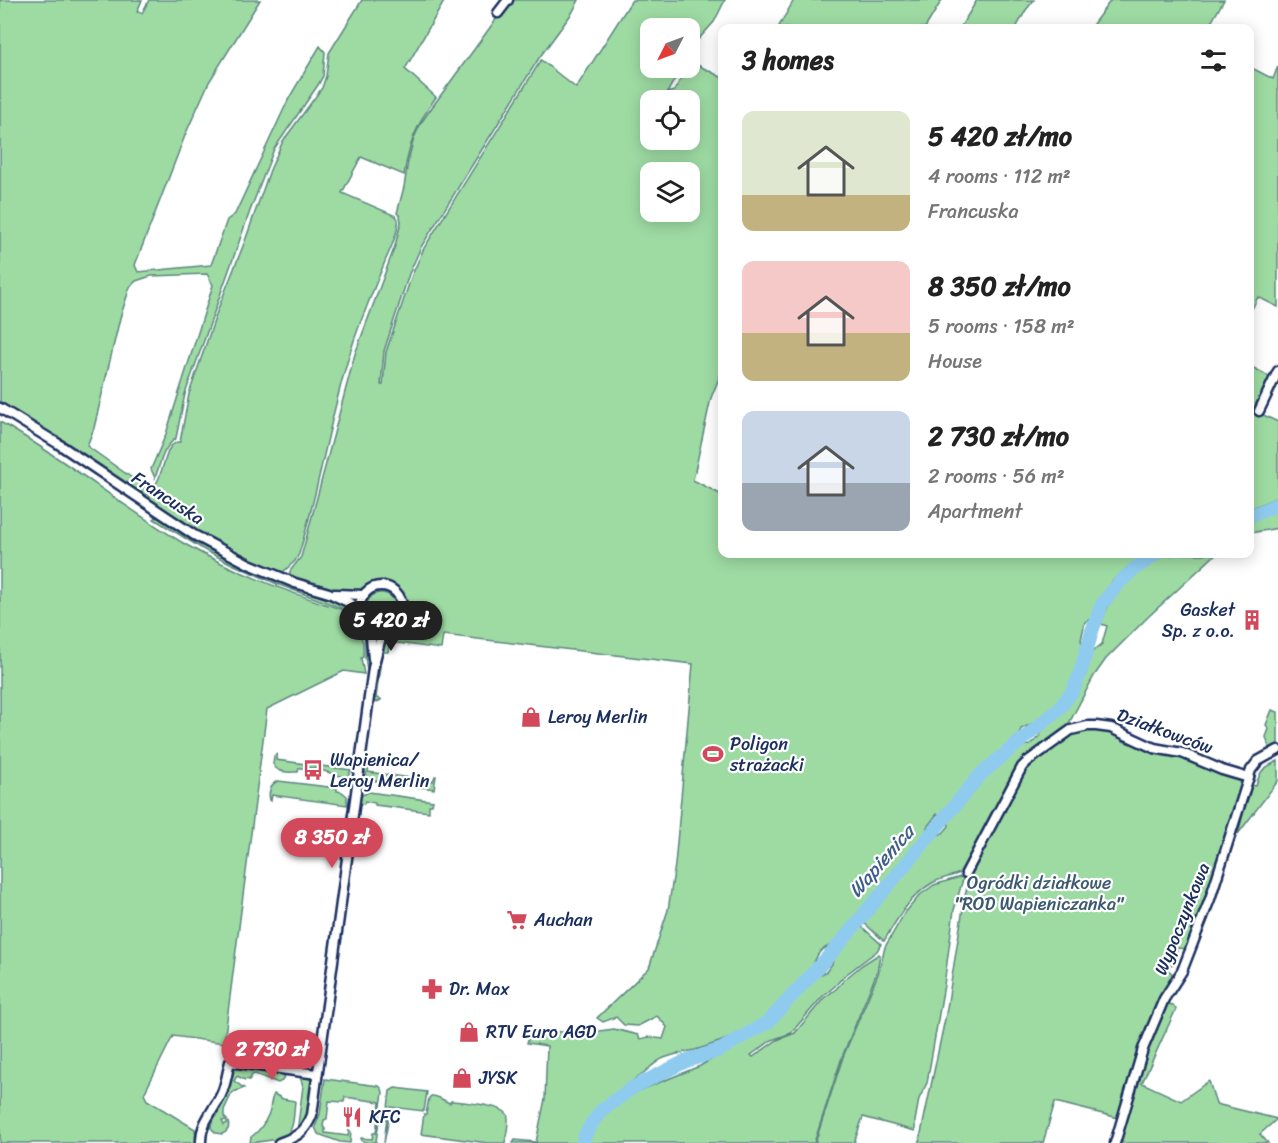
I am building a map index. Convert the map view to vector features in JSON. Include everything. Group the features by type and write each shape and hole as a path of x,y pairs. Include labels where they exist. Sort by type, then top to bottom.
{"street":[{"path":"498,13 508,0"},
{"path":"1259,411 1278,371"},
{"name":"Francuska","path":"0,408 57,443 162,515 224,552 271,574 329,593 360,608"},
{"path":"279,1143 301,1133 309,1123 314,1106 373,668 380,641 388,628 399,619 402,612 400,598 396,592 383,586 376,587 364,595 361,601 361,615 370,626 388,628"},
{"name":"Francuska","path":"329,593 364,595"},
{"path":"370,626 373,668"},
{"name":"Działkowców","path":"966,873 1022,767 1071,729 1088,726 1111,728 1154,748 1182,753 1222,770 1249,778"},
{"name":"Wypoczynkowa","path":"1115,1143 1143,1049 1164,999 1178,979 1210,899 1251,770 1258,761 1278,750"},
{"path":"201,1143 202,1129 220,1097 230,1062 317,1074"}],"green space":[{"path":"0,0 142,0 137,12 142,13 149,0 260,0 209,82 186,133 135,265 138,272 211,265 227,220 235,214 289,98 320,46 325,52 323,76 274,149 185,394 176,438 165,451 155,478 151,469 166,434 213,285 207,274 151,276 136,281 130,287 120,318 94,428 87,446 149,490 143,497 80,453 0,403"},
{"path":"362,0 445,0 405,69 436,97 415,134 408,153 404,175 361,157 342,193 396,216 397,228 394,242 346,366 299,554 282,573 250,561 196,533 150,502 149,497 159,478 168,451 171,446 180,442 189,394 270,170 283,141 322,88 329,53"},
{"path":"510,0 579,0 539,58 421,247 409,274 384,351 381,385 383,385 386,352 412,275 424,248 541,60 576,88 632,0 725,0 714,22 700,38 700,18 640,18 640,78 675,78 669,90 640,90 640,150 700,150 700,90 675,90 681,78 700,78 700,66 718,75 718,380 711,398 693,480 718,493 718,558 1143,558 1113,580 1098,603 1092,618 1085,622 1081,640 1084,652 1070,686 1056,705 1035,725 1031,724 1021,729 1018,737 979,773 941,816 937,814 927,827 927,833 832,945 819,953 804,977 783,1002 757,1024 740,1033 714,1044 658,1061 596,1112 589,1121 579,1143 513,1143 515,1140 536,1142 545,1099 547,1046 527,1043 530,1033 544,1031 584,1033 614,1029 638,1035 640,1039 649,1037 663,1039 667,1027 657,1016 638,1026 624,1025 616,1017 603,1022 597,1018 649,968 668,910 675,865 693,664 443,635 441,649 390,642 388,652 382,652 376,698 381,700 375,703 373,700 376,670 383,641 403,622 407,614 407,604 402,592 387,582 373,583 352,591 326,587 290,576 290,571 301,557 355,354 395,246 401,222 397,213 414,138 421,123"},
{"path":"794,0 942,0 927,24 780,24"},
{"path":"977,0 1034,0 1018,24 962,24"},
{"path":"1111,0 1224,0 1210,24 1093,24"},
{"path":"1278,66 1278,307 1258,297 1254,305 1254,69 1273,79"},
{"path":"1254,368 1272,378 1257,412 1278,422 1278,497 1254,507"},
{"path":"0,422 183,543 261,581 343,610 363,642 363,657 361,658 364,674 344,671 267,709 224,1043 173,1036 144,1094 147,1100 195,1129 197,1143 0,1143"},
{"path":"1278,509 1278,528 1254,532 1254,518"},
{"path":"157,517 208,549 253,571 350,607 367,635 369,650 367,670 365,639 347,610 277,584 232,564 154,519"},
{"path":"1158,558 1212,558 1106,659 1094,676 1067,727 1019,765 963,872 936,881 917,895 904,909 884,941 863,922 931,838 943,833 949,826 948,821 990,771 1020,746 1030,745 1040,736 1040,731 1060,713 1073,696 1093,651 1102,644 1107,626 1101,624 1109,605 1123,586"},
{"path":"381,593 392,597 396,608 392,619 381,623 370,619 366,608 370,597"},
{"path":"1272,710 1278,712 1278,747 1270,750 1266,737 1269,729 1266,725"},
{"name":"Ogródki działkowe \"ROD Wapieniczanka\"","path":"1105,729 1122,736 1123,741 1130,744 1133,742 1177,755 1206,768 1241,779 1244,784 1187,949 1177,948 1174,964 1170,965 1168,970 1172,973 1169,986 1165,989 1154,1011 1119,1118 1055,1102 1043,1143 919,1143 946,1014 965,896 972,868 1024,770 1034,760 1074,733 1080,730"},
{"path":"277,754 276,760 351,770 349,775 344,777 305,767 299,768 298,772 283,772 273,764 274,756"},
{"path":"1278,761 1278,781 1238,834 1250,785 1256,786 1263,770"},
{"path":"365,766 369,766 368,772 433,781 436,776 434,789 370,780 366,773 363,773"},
{"path":"278,781 337,788 337,791 347,796 347,805 272,795 271,801 270,789"},
{"path":"369,792 433,801 432,805 429,805 429,812 375,805 375,803 365,801 364,804 359,803 362,795"},
{"path":"960,877 963,879 954,910 927,1083 919,1099 915,1131 863,1117 854,1143 815,1143 843,1057 878,974 885,947 904,914 920,895 934,885"},
{"path":"860,925 881,944 877,951 844,976 822,997 791,1033 772,1040 751,1055 753,1057 777,1040 795,1033 824,998 862,965 880,955 877,972 842,1057 814,1143 587,1143 595,1127 611,1109 636,1092 700,1066 759,1033 774,1021 817,976 826,972 835,954"},
{"path":"1173,1005 1176,1009 1142,1083 1181,1101 1209,1081 1216,1104 1277,1119 1260,1134 1268,1143 1118,1143 1146,1049 1164,1006"},
{"path":"239,1067 284,1073 285,1076 278,1083 255,1074 249,1080 237,1076 234,1081 244,1088 231,1095 224,1110 224,1117 227,1120 222,1121 224,1125 228,1122 228,1130 222,1134 216,1133 211,1128 211,1122 224,1099 232,1071"},
{"path":"301,1076 308,1077 312,1082 307,1112 299,1129 303,1086"},
{"path":"325,1079 379,1086 382,1089 376,1142 369,1143 362,1141 361,1138 372,1139 373,1133 376,1133 380,1102 345,1097 344,1102 329,1101 327,1119 324,1120 323,1126 325,1133 348,1136 349,1130 351,1132 350,1143 318,1134 315,1127 320,1114"},
{"path":"395,1088 427,1092 424,1111 391,1107 384,1143 390,1091"},
{"path":"274,1094 283,1099 295,1101 291,1129 279,1139 250,1143 251,1137 266,1120"},
{"path":"431,1096 450,1103 451,1101 472,1103 503,1111 507,1114 508,1120 505,1143 488,1143 421,1134 424,1114 426,1114"}],"waterway":[{"name":"Wapienica","path":"1254,514 1278,504"},
{"name":"Wapienica","path":"583,1143 592,1123 602,1110 632,1088 686,1061 720,1050 768,1022 837,947 981,774 1058,710 1072,692 1080,674 1102,604 1118,584 1150,558"}],"place":[{"name":"Gasket Sp. z o.o.","path":"1252,620"},
{"name":"Leroy Merlin","path":"531,717"},
{"name":"Poligon strażacki","path":"713,754"},
{"name":"Wapienica/ Leroy Merlin","path":"313,770"},
{"name":"Auchan","path":"517,920"},
{"name":"Dr. Max","path":"432,989"},
{"name":"RTV Euro AGD","path":"469,1032"},
{"name":"JYSK","path":"462,1078"},
{"name":"KFC","path":"352,1117"}]}
